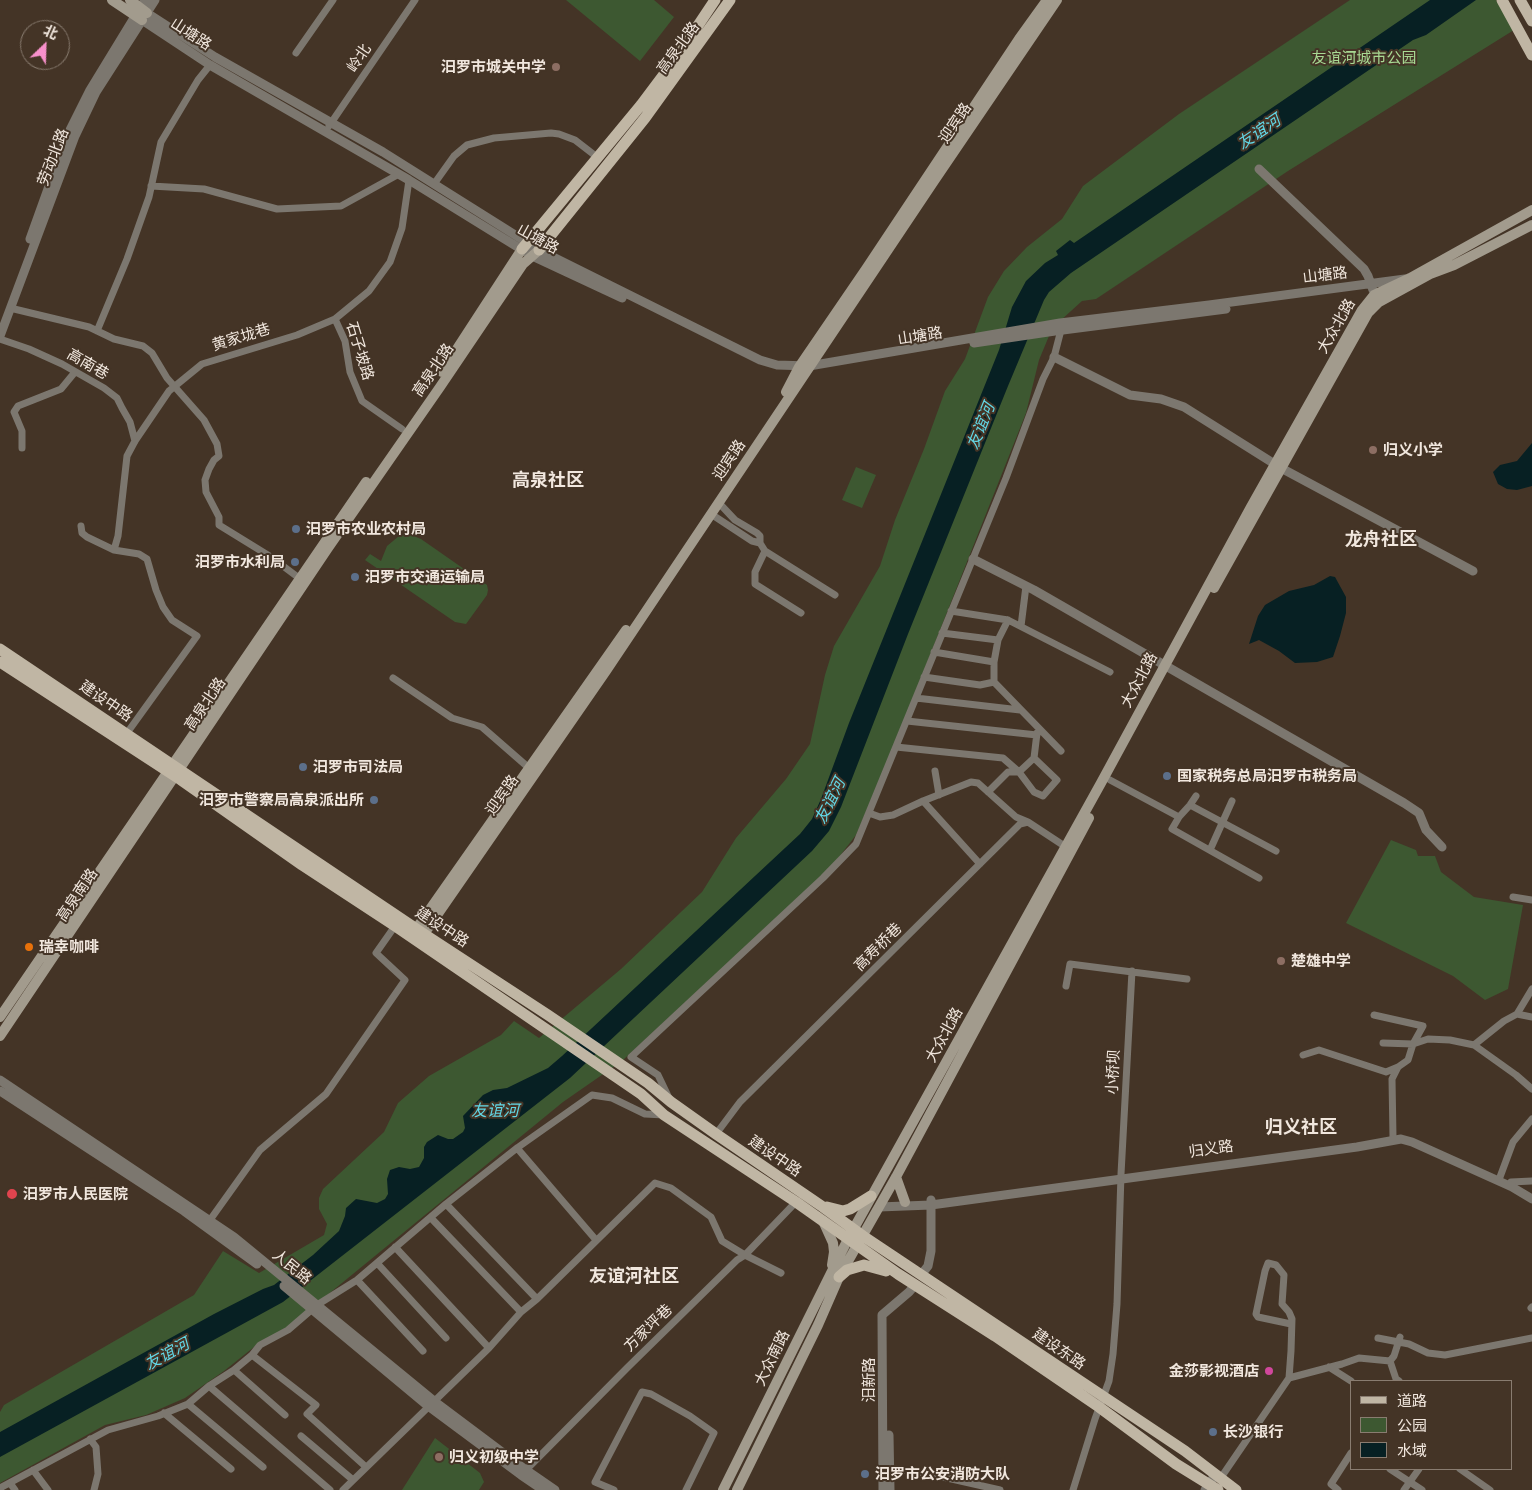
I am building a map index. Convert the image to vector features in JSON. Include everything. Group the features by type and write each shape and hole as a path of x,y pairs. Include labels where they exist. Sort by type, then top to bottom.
{"main road":[{"name":"山塘路","path":"112,0 142,12"},
{"name":"山塘路","path":"130,0 142,12"},
{"name":"高泉北路","path":"173,771 299,578 402,429 530,249 597,158 641,105 715,0"},
{"name":"高泉北路","path":"173,771 522,264 530,249 646,118 730,0"},
{"name":"迎宾路","path":"420,932 529,768 692,535 1054,0"},
{"path":"1503,2 1532,54"},
{"path":"1526,5 1532,21"},
{"name":"大众北路","path":"1278,466 1368,313 1379,302 1412,280 1532,210"},
{"name":"大众北路","path":"855,1238 880,1205 896,1177 1069,849 1278,466 1372,289 1412,280 1454,265 1532,225"},
{"name":"迎宾路","path":"420,932 606,671 719,502 803,369"},
{"name":"建设中路","path":"0,649 127,733 173,771 302,865 395,926 641,1094 664,1115 823,1221 855,1238"},
{"name":"建设中路","path":"0,662 173,771 553,1018 648,1083 716,1134 823,1206 855,1238"},
{"name":"大众北路","path":"855,1238 871,1196 1110,780 1167,668"},
{"name":"高泉南路","path":"0,1017 173,771"},
{"name":"高泉南路","path":"0,1036 173,771"},
{"path":"896,1177 905,1202"},
{"path":"823,1206 843,1211 850,1209 871,1196"},
{"path":"823,1221 833,1243 835,1275 864,1265 898,1274"},
{"name":"建设东路","path":"855,1238 898,1274 918,1280"},
{"name":"建设东路","path":"855,1238 918,1280 994,1336 1102,1402 1176,1464 1213,1485 1236,1490"},
{"name":"大众南路","path":"723,1490 855,1238"},
{"name":"大众南路","path":"737,1490 835,1275"}],"street":[{"name":"劳动北路","path":"0,321 67,136 90,90 142,12 155,0"},
{"path":"296,53 333,0"},
{"name":"岭北","path":"325,131 415,0"},
{"name":"劳动北路","path":"0,337 75,136 96,92 142,12"},
{"name":"山塘路","path":"142,12 210,65 530,249 760,360 777,365 803,369 1045,329 1372,289"},
{"name":"山塘路","path":"142,12 215,57 332,122 434,184 530,249"},
{"path":"98,331 127,259 151,186 161,142 198,80 210,65"},
{"path":"434,184 454,156 467,145 494,138 551,132 575,140 597,158"},
{"path":"1259,169 1364,269 1372,289 1368,313"},
{"path":"151,186 204,189 277,209 341,206 399,174"},
{"name":"黄家垅巷","path":"114,550 118,536 127,456 135,441 169,392 202,364 297,335 335,319 369,290 390,262 402,228 409,180"},
{"name":"山塘路","path":"1045,329 1062,330 1372,289 1412,280"},
{"path":"10,308 98,331 114,339 143,346 152,353 167,378 204,420 217,444 219,456 208,469 205,480 206,492 219,517 219,525 271,557 299,578"},
{"name":"石子坡路","path":"335,319 345,341 350,372 362,401 402,429"},
{"path":"671,1102 658,1075 631,1056 823,878 856,844 974,559 1042,378 1054,357 1062,330"},
{"name":"高南巷","path":"0,337 75,372 104,388 117,398 130,422 135,441"},
{"path":"1054,357 1130,395 1161,399 1184,407 1278,466 1473,571"},
{"path":"22,448 22,431 14,412 18,406 61,389 75,372"},
{"path":"719,502 735,520 757,532 760,536 760,543 765,551 835,595"},
{"path":"711,514 752,541 760,543"},
{"path":"81,526 82,533 87,537 114,550 138,554 147,558 163,607 172,620 197,636 127,733"},
{"path":"765,551 755,572 755,584 801,613"},
{"path":"974,559 1026,586 1404,803 1419,813 1426,830 1442,847"},
{"path":"1021,626 1026,586"},
{"path":"951,611 1008,620 1110,672"},
{"path":"1008,620 998,640 994,662 994,682 1021,710 1037,732 1061,751"},
{"path":"942,633 998,640"},
{"path":"934,652 994,662"},
{"path":"924,677 980,685 994,682"},
{"path":"393,678 452,718 482,727 529,768"},
{"path":"916,698 1021,710"},
{"path":"907,721 1037,732"},
{"path":"988,792 1008,772 1019,772 1034,758 1037,732"},
{"path":"896,747 1003,758 1019,772 1034,792 1043,796 1057,780 1034,758"},
{"path":"935,771 939,795"},
{"path":"1110,780 1179,817"},
{"path":"869,813 880,817 893,816 923,801 971,782 978,783 1016,817 1028,822 1069,849"},
{"path":"1196,796 1172,829 1259,878"},
{"path":"923,801 980,864"},
{"path":"1210,850 1232,801"},
{"path":"1190,805 1276,850"},
{"name":"高寿桥巷","path":"716,1134 740,1102 1020,824 1028,822"},
{"path":"1513,897 1532,900"},
{"path":"210,1220 260,1150 326,1094 405,980 376,953 395,926"},
{"path":"1066,986 1070,964 1187,979"},
{"name":"小桥坝","path":"1073,1490 1109,1381 1113,1354 1117,1313 1121,1176 1132,971"},
{"path":"1474,1045 1504,1021 1517,1014 1532,989"},
{"path":"1517,1014 1532,1017"},
{"path":"1304,1055 1319,1050 1386,1072 1398,1067 1408,1060 1413,1044 1423,1026 1374,1015"},
{"path":"1383,1043 1413,1044 1428,1039 1450,1040 1474,1045 1532,1089"},
{"path":"1393,1137 1392,1079 1398,1067"},
{"name":"人民路","path":"0,1080 234,1238 311,1305 431,1403 543,1490"},
{"name":"人民路","path":"0,1090 271,1271"},
{"path":"0,1488 108,1430 188,1404 209,1386 234,1370 252,1355 260,1345 288,1330 311,1305 357,1280 446,1204 518,1148 592,1096 612,1098 645,1114 664,1115"},
{"path":"1500,1177 1513,1142 1532,1119"},
{"name":"归义路","path":"1121,1176 1402,1136 1414,1138 1511,1182 1532,1194"},
{"path":"880,1205 931,1202 1401,1140 1412,1142 1512,1187 1532,1199"},
{"path":"518,1148 596,1240"},
{"path":"1511,1182 1532,1181"},
{"path":"343,1490 489,1348 520,1312 537,1299 655,1184 670,1188 711,1217 722,1240 745,1255 781,1273"},
{"name":"方家坪巷","path":"523,1473 627,1368 737,1260 745,1255 796,1202"},
{"path":"880,1205 905,1202 931,1202"},
{"path":"918,1280 928,1266 931,1251 931,1202"},
{"path":"446,1204 537,1299"},
{"path":"431,1218 520,1312"},
{"path":"395,1247 489,1348"},
{"path":"376,1263 446,1338"},
{"path":"1213,1485 1288,1378 1291,1324 1291,1315 1282,1304 1284,1276 1276,1265 1268,1263 1256,1314 1258,1317 1291,1324"},
{"path":"357,1280 423,1351"},
{"name":"汨新路","path":"883,1490 886,1468 882,1315 909,1292 918,1280"},
{"path":"1378,1338 1398,1339 1428,1353 1445,1355 1532,1338"},
{"path":"1390,1361 1394,1356 1398,1339"},
{"path":"252,1355 316,1405 307,1414 366,1467"},
{"path":"1288,1378 1359,1358 1390,1361"},
{"path":"1390,1361 1398,1380"},
{"path":"1330,1367 1350,1380"},
{"path":"234,1370 285,1415"},
{"path":"209,1386 330,1490"},
{"path":"614,1490 595,1482 642,1392 651,1394 690,1416 714,1433 686,1490"},
{"path":"188,1404 262,1467"},
{"path":"164,1413 231,1469"},
{"path":"302,1436 353,1480"},
{"path":"90,1439 96,1447 98,1474 94,1490"},
{"path":"1338,1490 1331,1484 1350,1455"},
{"path":"890,1490 886,1468 924,1473 1000,1490"},
{"path":"33,1470 48,1490"},
{"path":"1392,1470 1422,1490"},
{"path":"1404,1490 1418,1470"},
{"path":"1461,1470 1490,1490"},
{"name":"人民路","path":"523,1473 555,1490"},
{"path":"10,1483 15,1490"}],"green space":[{"path":"566,0 654,0 674,17 640,61"},
{"name":"友谊河城市公园","path":"1350,0 1496,0 1514,30 1288,171 1096,299 1082,301 1060,321 1049,336 1039,360 1026,413 888,761 856,835 832,866 622,1061 563,1102 287,1328 259,1343 224,1371 185,1398 146,1415 105,1425 0,1483 0,1412 4,1405 194,1295 223,1251 259,1273 324,1235 327,1224 319,1209 319,1198 323,1189 384,1132 398,1103 429,1076 501,1035 514,1021 539,1038 621,969 702,892 736,838 786,779 810,744 825,675 834,646 880,566 895,520 945,391 965,359 988,297 1004,271 1027,247 1062,219 1083,186 1179,114"},
{"path":"856,467 876,475 862,508 842,500"},
{"path":"405,535 421,539 487,585 487,595 466,624 455,622 365,560 370,554 381,561 387,546 399,536"},
{"path":"1391,840 1416,850 1418,856 1435,856 1441,872 1474,897 1523,905 1508,989 1485,1000 1453,976 1346,923"},
{"path":"435,1438 480,1473 484,1482 479,1490 402,1490"}],"water":[{"name":"友谊河","path":"1430,0 1476,0 1426,35 1413,40 1071,273 1049,292 1008,386 908,634 841,807 829,831 812,851 570,1078 283,1302 0,1457 0,1432 214,1314 274,1285 313,1255 339,1231 346,1208 356,1199 377,1203 385,1199 388,1194 387,1179 390,1170 399,1167 410,1169 419,1167 424,1158 424,1147 427,1142 438,1135 453,1139 463,1132 465,1128 463,1116 483,1095 493,1090 507,1088 548,1068 800,834 812,819 821,799 849,723 999,350 1012,307 1026,281 1045,263 1058,255 1056,251 1070,240 1074,243"},
{"path":"1532,443 1532,486 1517,490 1507,489 1498,484 1493,472 1500,465 1517,461"},
{"path":"1330,576 1335,577 1346,597 1346,613 1333,657 1317,662 1295,663 1259,640 1249,644 1258,616 1265,605 1289,591 1314,585"}],"place":[{"name":"汨罗市城关中学","path":"556,67"},
{"name":"归义小学","path":"1373,450"},
{"name":"汨罗市农业农村局","path":"296,529"},
{"name":"汨罗市水利局","path":"295,562"},
{"name":"汨罗市交通运输局","path":"355,577"},
{"name":"汨罗市司法局","path":"303,767"},
{"name":"国家税务总局汨罗市税务局","path":"1167,776"},
{"name":"汨罗市警察局高泉派出所","path":"374,800"},
{"name":"瑞幸咖啡","path":"29,947"},
{"name":"楚雄中学","path":"1281,961"},
{"name":"汨罗市人民医院","path":"12,1194"},
{"name":"金莎影视酒店","path":"1269,1371"},
{"name":"长沙银行","path":"1213,1432"},
{"name":"归义初级中学","path":"439,1457"},
{"name":"汨罗市公安消防大队","path":"865,1474"}],"district":[{"name":"高泉社区","path":"548,480"},
{"name":"龙舟社区","path":"1381,539"},
{"name":"归义社区","path":"1301,1127"},
{"name":"友谊河社区","path":"634,1276"}]}
